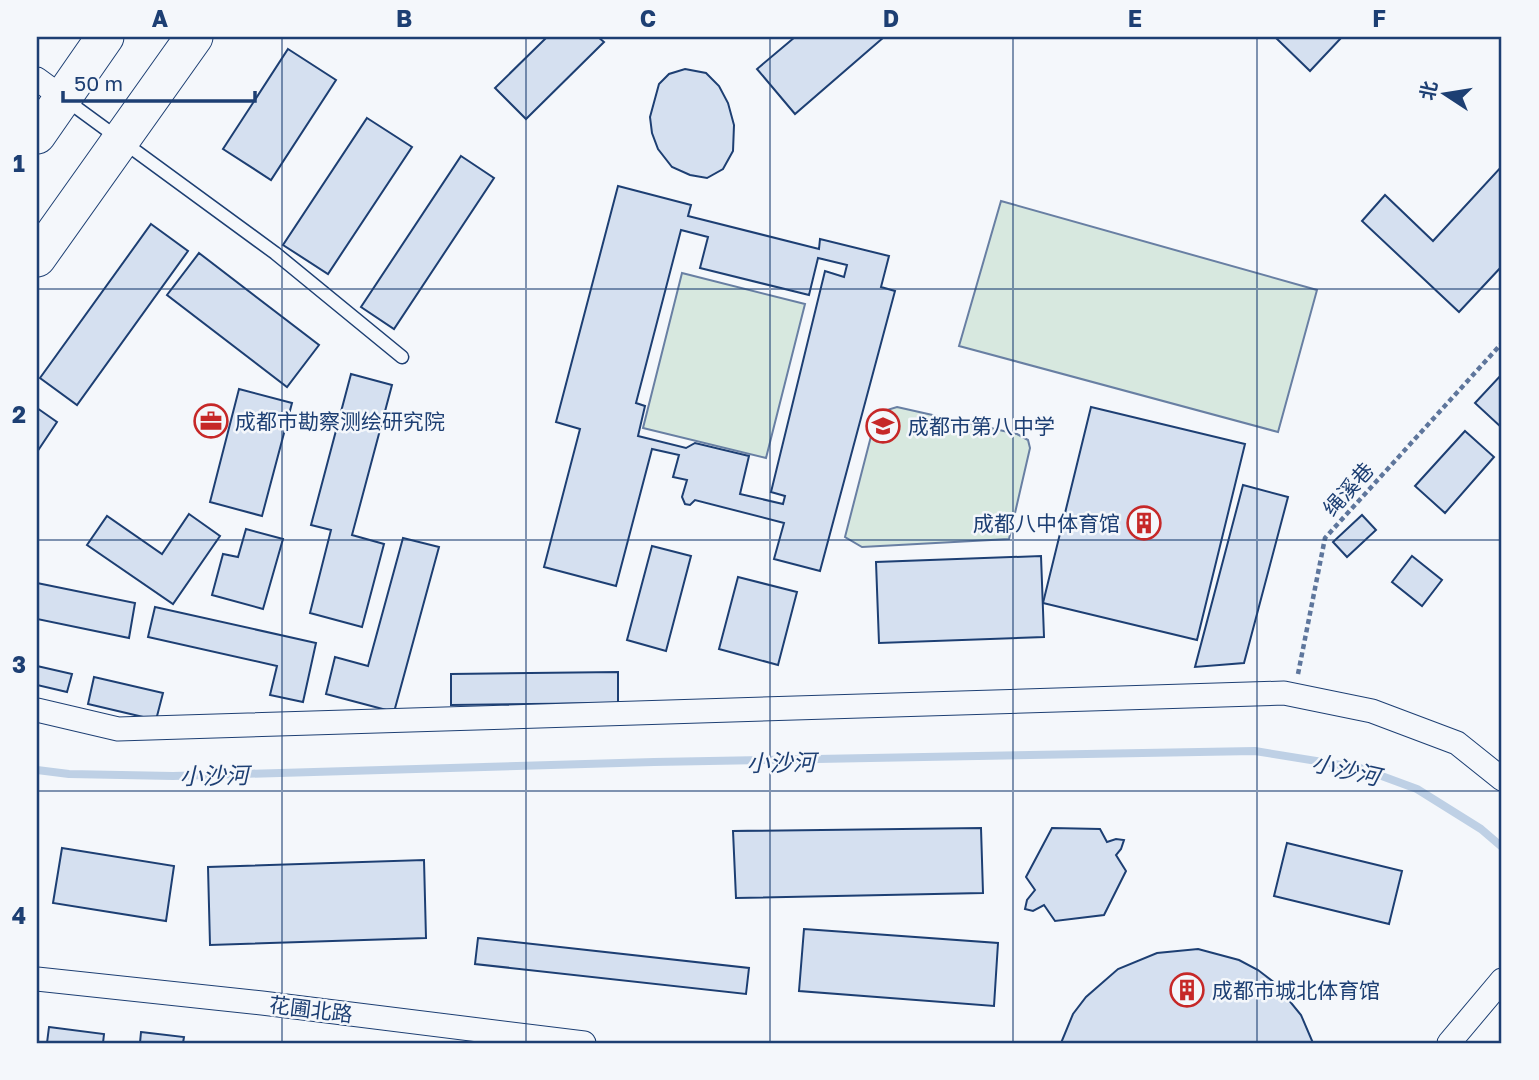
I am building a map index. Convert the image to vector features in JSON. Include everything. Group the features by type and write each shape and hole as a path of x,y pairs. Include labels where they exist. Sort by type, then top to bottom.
{"main road":[{"path":"37,135 50,88 105,37"},
{"path":"37,258 194,37"}],"street":[{"path":"37,710 118,729 1294,695 1373,711 1457,743 1502,779"},
{"name":"花圃北路","path":"37,979 584,1043"},
{"path":"1449,1043 1502,980"}],"lane":[{"path":"50,88 120,142 275,253 402,357"}],"path":[{"name":"绳溪巷","path":"1294,695 1325,538 1502,343"}],"shaded area":[{"path":"1001,201 1317,290 1278,432 959,346"},
{"path":"682,273 805,304 766,458 643,428"},
{"path":"897,407 1017,434 1028,440 1030,448 1009,539 862,547 845,537 877,413"}],"building":[{"path":"547,37 598,37 604,42 526,119 495,88"},
{"path":"795,37 884,37 795,114 757,69"},
{"path":"1275,37 1342,37 1310,71"},
{"path":"288,49 336,80 271,180 223,149"},
{"path":"685,69 706,73 719,86 728,103 734,125 733,151 723,169 707,178 690,175 672,167 658,149 652,133 650,117 659,84 669,74"},
{"path":"367,118 412,147 328,274 283,245"},
{"path":"461,156 494,178 394,329 361,307"},
{"path":"1502,166 1502,266 1459,312 1362,221 1385,195 1433,241"},
{"path":"618,186 691,205 688,216 819,249 820,239 889,256 881,287 895,291 820,571 774,559 784,523 695,500 690,505 685,504 682,497 687,480 673,477 679,455 652,449 616,586 544,567 580,429 556,422","holes":["681,230 708,237 700,268 809,295 818,258 847,265 844,277 825,271 771,492 785,496 783,504 740,494 749,456 695,443 686,448 638,436 645,406 636,403"]},
{"path":"151,224 188,251 77,405 40,378"},
{"path":"199,253 319,345 287,387 167,295"},
{"path":"351,374 392,385 352,535 384,544 362,627 310,613 331,530 311,525"},
{"path":"1502,374 1502,428 1475,403"},
{"path":"239,389 292,403 262,516 210,502"},
{"name":"成都八中体育馆","path":"1091,407 1245,444 1197,640 1043,603"},
{"path":"37,408 57,422 37,452"},
{"path":"1465,431 1494,457 1445,513 1415,486"},
{"path":"1243,485 1288,497 1244,663 1195,667"},
{"path":"189,514 220,536 173,604 87,545 107,516 162,554"},
{"path":"1362,515 1376,530 1347,557 1333,542"},
{"path":"246,529 283,539 263,609 212,595 223,554 238,557"},
{"path":"403,538 439,547 394,712 326,694 335,657 368,666"},
{"path":"652,546 691,556 666,651 627,640"},
{"path":"1041,556 1044,637 879,643 876,562"},
{"path":"1412,556 1442,580 1422,606 1392,582"},
{"path":"738,577 797,592 778,665 719,649"},
{"path":"37,583 135,603 129,638 37,619"},
{"path":"155,607 316,643 303,702 270,695 277,666 148,637"},
{"path":"37,666 72,674 67,692 37,685"},
{"path":"618,672 618,703 451,705 451,674"},
{"path":"94,677 163,693 156,720 88,704"},
{"path":"981,828 983,893 736,898 733,831"},
{"path":"1052,828 1100,829 1107,842 1124,840 1116,855 1126,871 1104,915 1055,921 1044,905 1033,911 1025,909 1027,900 1035,890 1026,877"},
{"path":"1287,843 1402,871 1389,924 1274,896"},
{"path":"62,848 174,866 166,921 53,903"},
{"path":"424,860 426,938 210,945 208,867"},
{"path":"804,929 998,943 994,1006 799,991"},
{"path":"478,938 749,968 746,994 475,964"},
{"name":"成都市城北体育馆","path":"1198,949 1239,960 1275,983 1301,1015 1313,1043 1061,1043 1073,1014 1086,997 1118,969 1157,953"},
{"path":"49,1027 104,1034 103,1043 47,1043"},
{"path":"141,1032 184,1037 183,1043 140,1043"}],"waterway":[{"name":"小沙河","path":"37,770 69,774 173,776 654,762 1255,751 1360,768 1417,789 1481,829 1502,847"}],"place":[{"name":"成都市勘察测绘研究院","path":"211,421"},
{"name":"成都市第八中学","path":"883,426"},
{"name":"成都八中体育馆","path":"1144,523"},
{"name":"成都市城北体育馆","path":"1187,990"}]}
